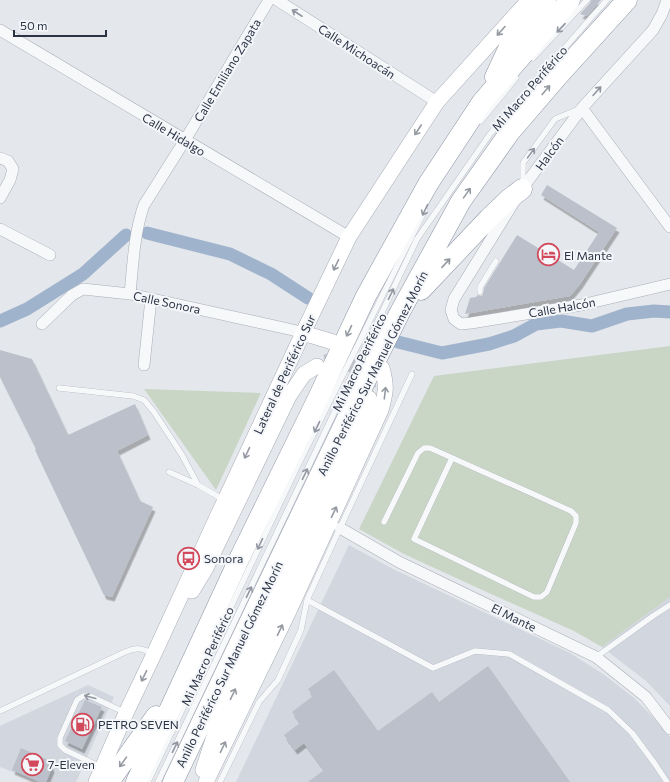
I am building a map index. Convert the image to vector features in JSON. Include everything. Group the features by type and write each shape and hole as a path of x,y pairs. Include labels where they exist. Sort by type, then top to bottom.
{"highway":[{"path":"482,102 532,0"},
{"path":"136,782 242,555 366,296 428,184 482,102 570,0"},
{"name":"Anillo Periférico Sur Manuel Gómez Morín","path":"173,782 345,422 400,312 461,201 510,132 627,0"},
{"path":"400,312 489,218 522,189"},
{"path":"106,775 187,674"}],"street":[{"name":"Calle Emiliano Zapata","path":"130,294 135,247 144,204 269,0"},
{"name":"Calle Michoacán","path":"277,0 437,102"},
{"name":"Lateral de Periférico Sur","path":"96,782 106,775 126,713 224,500 349,237 437,102 532,0"},
{"name":"Halcón","path":"454,319 451,310 454,299 522,189 582,108 653,30 662,14 666,0"},
{"name":"Calle Hidalgo","path":"0,30 349,237"},
{"path":"582,108 670,227"},
{"path":"0,158 8,161 12,169 10,180 0,198"},
{"path":"0,229 50,255"},
{"name":"Calle Halcón","path":"454,319 461,324 479,322 581,305 670,284"},
{"name":"Calle Sonora","path":"42,324 72,295 83,288 130,294 303,333"},
{"path":"144,365 150,299"},
{"path":"303,333 333,342"},
{"path":"157,648 206,568 289,396 304,374 317,366"},
{"path":"206,782 289,611 381,410 385,393 385,380 382,368"},
{"path":"198,782 218,727 359,430 369,398"},
{"name":"El Mante","path":"340,528 399,562 596,657 646,697 670,729"}],"lane":[{"name":"Mi Macro Periférico","path":"526,65 588,0"},
{"name":"Mi Macro Periférico","path":"158,782 417,239 490,134 607,0"},
{"name":"Mi Macro Periférico","path":"479,124 521,71"},
{"name":"Mi Macro Periférico","path":"148,782 298,465 427,205"},
{"path":"480,292 480,287 496,262"},
{"path":"220,782 259,702 278,680 301,630 307,600 412,374"},
{"path":"59,388 133,396 144,400 154,412 182,456 198,485"},
{"path":"384,522 418,453 424,448 430,448 571,511 576,516 576,523 546,592 541,598 534,597 414,539 452,458"},
{"path":"169,472 198,485 224,500"},
{"path":"307,600 433,668 475,651 509,654 608,710 632,733 667,782"},
{"path":"596,657 653,616 670,606"},
{"path":"0,711 125,652 133,649 157,648"},
{"path":"106,775 65,750 60,745 60,738 77,700 83,696 90,696 126,713"}],"shaded area":[{"path":"349,545 395,570 570,653 603,674 633,697 670,737 670,782 236,782"},
{"path":"670,597 670,706 646,681 602,647"},
{"path":"88,685 114,697 76,782 39,782 0,767 0,726"}],"green space":[{"path":"670,346 670,597 602,647 574,631 404,554 359,529 434,376"},
{"path":"144,389 261,393 216,490"}],"building":[{"path":"591,0 601,0 587,16 580,14 590,3"},
{"path":"547,185 617,228 580,284 570,296 465,314 470,298 478,295 482,296 484,288 517,235 574,270 599,232 541,195"},
{"path":"0,350 32,359 68,435 135,404 148,435 117,451 140,501 153,507 112,597 104,595 35,450 36,449 0,377"},
{"path":"488,666 570,782 308,782 324,770 304,743 295,750 284,735 300,723 292,712 313,696 308,689 334,670 378,731 432,692 439,702"},
{"name":"PETRO SEVEN","path":"85,700 102,707 82,749 65,741"},
{"name":"7-Eleven","path":"21,748 48,760 52,768 46,782 40,782 12,770"}],"waterway":[{"path":"147,233 230,254 271,274 308,298"},
{"path":"0,321 27,309 83,274 126,235"},
{"path":"398,342 442,353 489,344 514,336 536,324 561,321 592,326 627,314 654,311 670,312"}],"tunnel":[{"path":"325,362 335,360 348,363 357,368 366,380 369,389"}],"place":[{"name":"El Mante","path":"548,255"},
{"name":"Sonora","path":"188,558"},
{"name":"PETRO SEVEN","path":"83,724"},
{"name":"7-Eleven","path":"32,764"}]}
